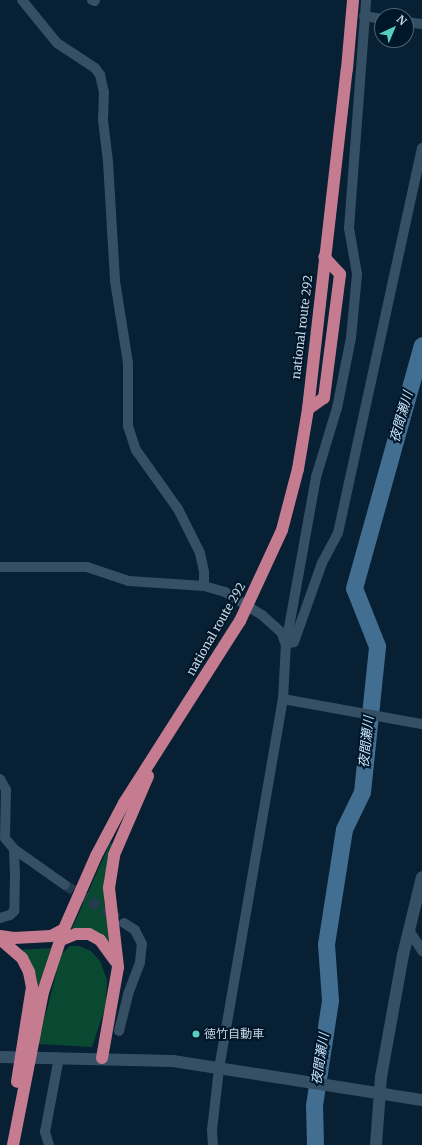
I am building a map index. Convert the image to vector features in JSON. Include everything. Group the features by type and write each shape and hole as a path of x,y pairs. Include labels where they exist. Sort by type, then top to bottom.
{"highway":[{"name":"national route 292","path":"29,1034 62,935 96,856 124,803 240,621 262,578 282,530 298,469 308,409 324,257 347,69 353,0"},
{"path":"308,409 324,398 340,274 324,257"},
{"path":"102,1058 118,967 108,888 114,855 162,744"},
{"path":"0,937 14,938 88,934 100,940 110,950 118,967"},
{"path":"0,937 22,958 29,972 32,987 29,1034 21,1079 13,1145"}],"street":[{"path":"22,0 58,43 95,68 100,75 104,92 102,120 115,281 128,363 128,426 136,450 178,509 200,553 204,572 204,586"},
{"path":"213,1145 212,1130 287,700 286,644 316,477 337,408 351,338 357,274 348,228 366,0"},
{"path":"364,16 374,18"},
{"path":"286,644 294,642 322,563 338,533 422,148"},
{"path":"0,567 87,567 129,581 204,586 225,592 262,615 282,633 286,644"},
{"path":"287,700 422,724"},
{"path":"0,779 6,790 6,838 14,849 65,884"},
{"path":"0,918 10,915 14,911 14,849"},
{"path":"376,1145 380,1092 409,930 422,877"},
{"path":"119,1031 128,994 140,962 142,944 135,930 124,923"},
{"path":"409,930 422,951"},
{"path":"0,1057 59,1057 173,1061 222,1070 380,1092 422,1100"},
{"path":"49,1145 45,1132 59,1057"}],"green space":[{"path":"110,843 115,846 104,879 104,902 112,946 71,931"},
{"path":"70,946 79,946 91,951 100,961 107,980 106,1005 92,1047 38,1044 61,955"},
{"path":"51,948 36,993 17,950"}],"waterway":[{"name":"夜間瀬川","path":"315,1145 314,1105 330,1000 326,944 344,829 362,792 377,646 354,588 422,345"}],"tunnel":[{"path":"65,885 117,918"}],"place":[{"name":"徳竹自動車","path":"196,1034"}]}
